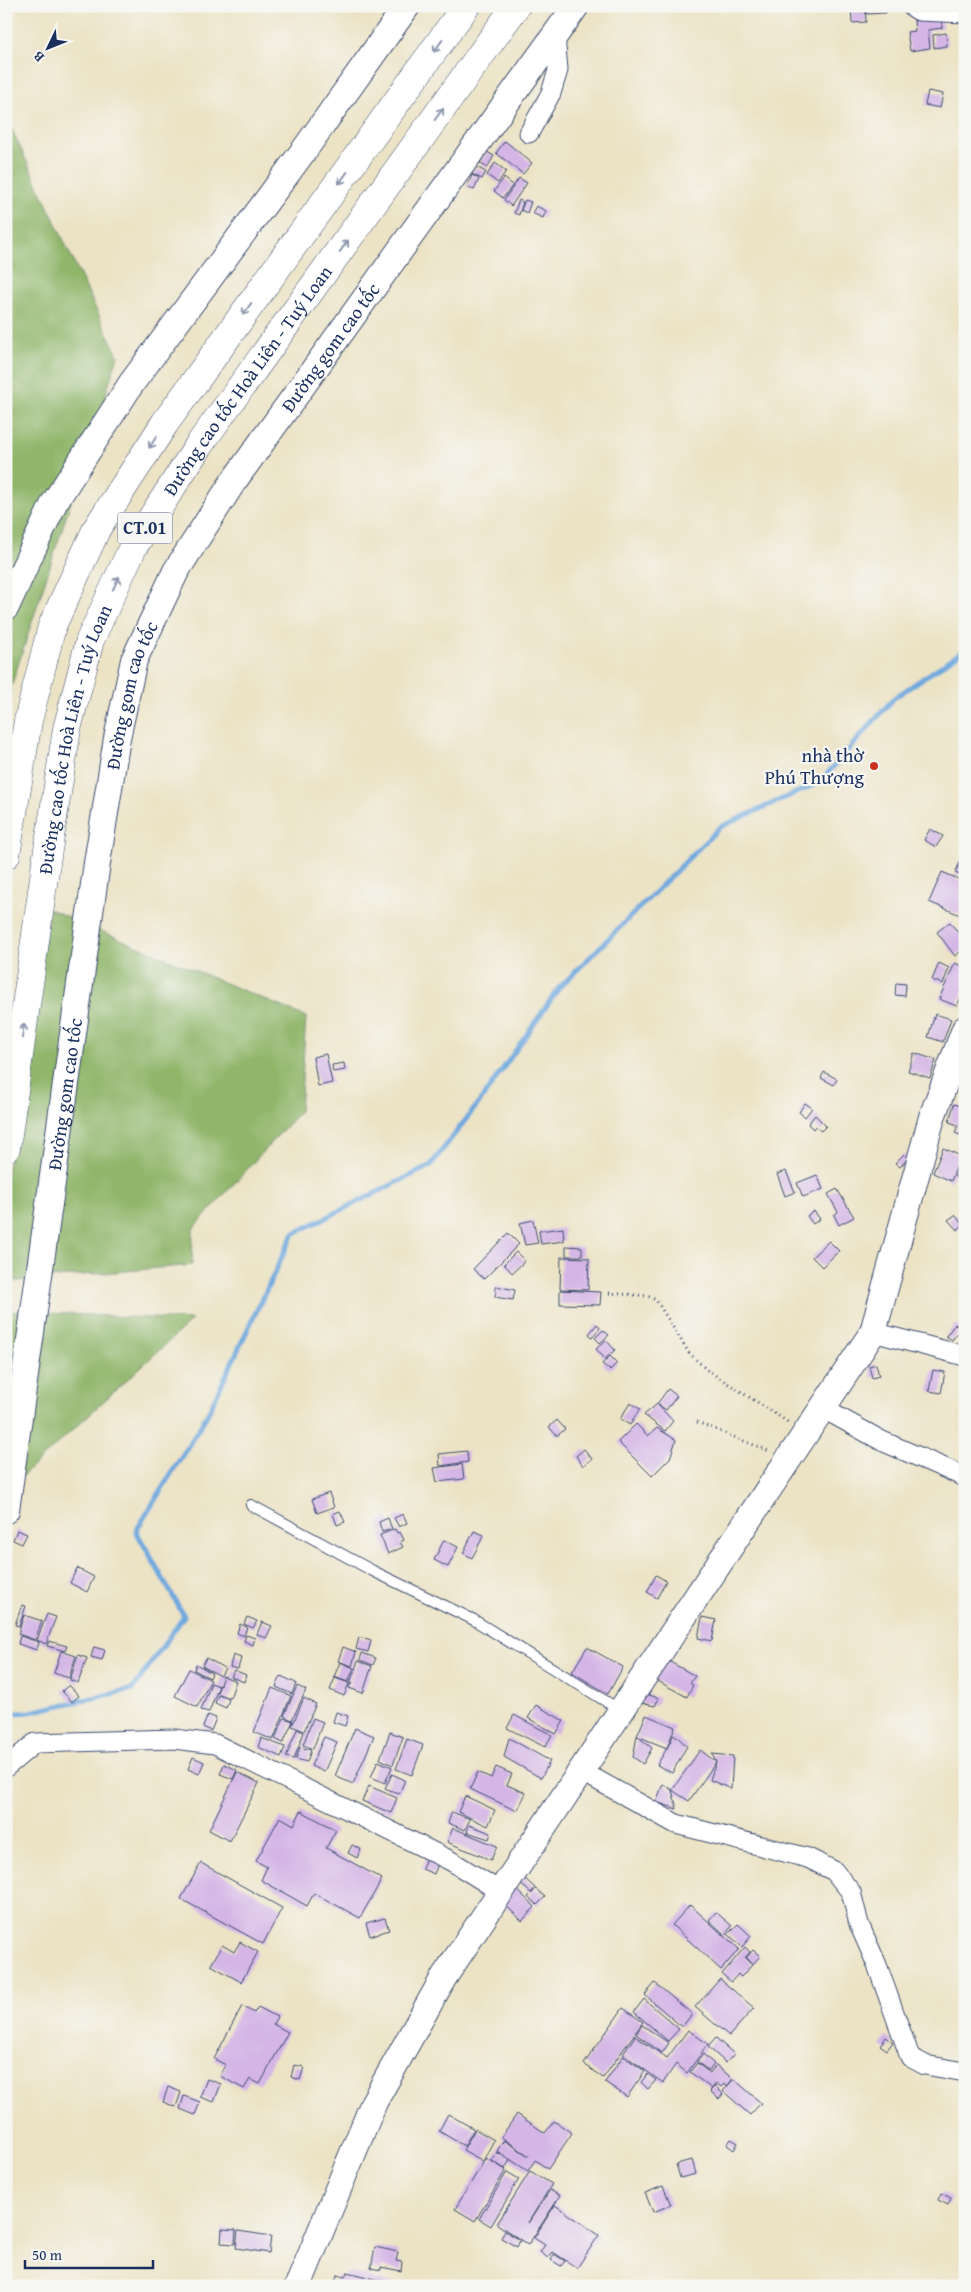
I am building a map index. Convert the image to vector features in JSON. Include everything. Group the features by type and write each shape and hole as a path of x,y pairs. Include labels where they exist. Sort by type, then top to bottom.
{"highway":[{"name":"CT.01","path":"6,855 28,721 52,626 97,528 165,423 466,6"},
{"name":"Đường cao tốc Hoà Liên - Tuý Loan","path":"6,1148 47,856 68,729 90,640 133,546 199,445 516,6"}],"main road":[{"path":"6,607 54,504 130,384 300,157 407,6"},
{"name":"Đường gom cao tốc","path":"6,1510 97,863 117,738 134,660 176,571 233,482 576,6"},
{"path":"298,2286 374,2102 444,1977 873,1332 932,1117 965,1029"}],"street":[{"path":"911,6 920,12 965,13"},
{"path":"529,133 551,93 558,70 555,35"},
{"path":"873,1332 965,1356"},
{"path":"822,1408 882,1441 965,1477"},
{"path":"6,1767 35,1743 174,1739 215,1744 451,1861 501,1892"},
{"path":"581,1771 676,1824 808,1858 834,1871 851,1892 859,1924 877,1965 910,2057 925,2065 965,2072"}],"lane":[{"path":"251,1505 373,1571 474,1620 621,1711"}],"path":[{"path":"609,1293 648,1296 656,1300 689,1352 707,1370 806,1433"},
{"path":"697,1422 788,1458"}],"green space":[{"path":"6,117 118,356 11,687 6,715"},
{"path":"49,909 306,1017 300,1111 193,1229 192,1265 6,1282 6,1177"},
{"path":"6,1311 192,1320 6,1491"}],"building":[{"path":"851,6 865,6 866,22 852,23"},
{"path":"867,6 885,6 886,13 867,14"},
{"path":"941,16 942,28 928,30 930,48 910,51 907,32 915,31 914,20"},
{"path":"946,33 947,46 934,48 933,35"},
{"path":"928,91 943,94 940,108 925,105"},
{"path":"505,141 532,163 523,174 496,153"},
{"path":"487,152 494,156 487,168 480,163"},
{"path":"495,163 506,171 498,183 487,175"},
{"path":"476,167 486,172 482,179 472,174"},
{"path":"472,175 479,179 474,190 467,187"},
{"path":"504,178 513,185 503,198 494,191"},
{"path":"519,178 527,183 511,206 504,200"},
{"path":"519,200 523,202 519,215 514,213"},
{"path":"525,200 531,202 527,213 521,210"},
{"path":"536,206 546,211 543,218 532,213"},
{"path":"930,829 943,836 936,847 924,840"},
{"path":"965,852 965,877 955,873"},
{"path":"942,872 965,882 965,917 929,902"},
{"path":"950,922 965,941 965,948 955,956 937,932"},
{"path":"939,963 949,968 943,984 932,980"},
{"path":"955,963 965,967 965,988 957,1006 939,999"},
{"path":"896,983 906,984 905,996 895,995"},
{"path":"935,1014 951,1019 943,1042 928,1037"},
{"path":"914,1053 936,1060 930,1078 908,1071"},
{"path":"326,1054 332,1083 318,1086 313,1057"},
{"path":"344,1063 345,1070 333,1072 332,1065"},
{"path":"824,1072 837,1079 834,1085 821,1078"},
{"path":"805,1103 812,1108 805,1117 799,1112"},
{"path":"954,1104 965,1107 965,1137 955,1133 958,1125 949,1122"},
{"path":"815,1115 826,1126 821,1131 815,1126 813,1129 808,1124"},
{"path":"943,1148 961,1156 951,1181 933,1173"},
{"path":"904,1154 908,1158 900,1167 895,1163"},
{"path":"963,1157 965,1158 965,1181 955,1177"},
{"path":"786,1171 795,1192 785,1196 777,1174"},
{"path":"817,1175 823,1189 803,1197 797,1183"},
{"path":"837,1189 854,1217 839,1225 834,1215 838,1212 828,1194"},
{"path":"814,1211 820,1219 813,1224 807,1216"},
{"path":"955,1215 963,1225 957,1230 948,1220"},
{"path":"533,1220 538,1243 525,1245 520,1223"},
{"path":"563,1228 564,1241 541,1244 539,1231"},
{"path":"508,1233 519,1244 484,1279 473,1269"},
{"path":"829,1241 839,1251 822,1267 812,1257"},
{"path":"566,1246 582,1247 582,1256 566,1256"},
{"path":"516,1252 525,1261 512,1273 504,1264"},
{"path":"561,1257 589,1258 588,1290 560,1289"},
{"path":"496,1286 515,1290 513,1300 495,1297"},
{"path":"560,1290 601,1292 600,1305 560,1304"},
{"path":"597,1324 600,1328 592,1337 589,1334"},
{"path":"955,1324 962,1328 952,1340 946,1336"},
{"path":"603,1330 609,1335 600,1343 595,1338"},
{"path":"606,1340 615,1350 605,1359 596,1349"},
{"path":"610,1356 617,1363 610,1370 602,1364"},
{"path":"876,1364 879,1376 872,1378 869,1366"},
{"path":"933,1370 945,1372 941,1393 929,1391"},
{"path":"668,1389 677,1396 666,1410 657,1404"},
{"path":"630,1403 640,1409 630,1425 620,1419"},
{"path":"657,1404 673,1421 665,1431 644,1415"},
{"path":"557,1420 565,1429 557,1436 549,1427"},
{"path":"636,1424 648,1436 657,1428 676,1440 670,1458 652,1476 618,1442"},
{"path":"584,1449 592,1459 583,1466 576,1456"},
{"path":"467,1451 468,1462 440,1466 439,1454"},
{"path":"462,1464 464,1479 437,1482 434,1468"},
{"path":"329,1493 334,1507 317,1513 312,1499"},
{"path":"340,1511 345,1522 337,1525 333,1514"},
{"path":"403,1514 407,1523 399,1527 394,1518"},
{"path":"388,1518 392,1529 382,1532 379,1522"},
{"path":"395,1529 397,1533 400,1532 404,1540 400,1542 403,1547 388,1554 380,1535"},
{"path":"17,1530 27,1534 22,1544 13,1540"},
{"path":"474,1531 484,1535 472,1558 463,1553"},
{"path":"444,1540 458,1547 448,1567 434,1560"},
{"path":"77,1568 94,1577 87,1592 70,1583"},
{"path":"656,1575 666,1581 657,1598 647,1592"},
{"path":"22,1605 26,1606 19,1626 15,1625"},
{"path":"47,1614 56,1617 46,1644 37,1640"},
{"path":"24,1615 42,1621 35,1640 18,1634"},
{"path":"247,1617 257,1621 253,1628 244,1624"},
{"path":"702,1617 716,1620 712,1641 698,1638"},
{"path":"262,1622 272,1626 266,1638 257,1634"},
{"path":"240,1624 247,1627 244,1636 237,1633"},
{"path":"246,1635 255,1638 253,1645 244,1641"},
{"path":"20,1636 39,1642 37,1650 18,1644"},
{"path":"359,1637 371,1641 368,1652 356,1649"},
{"path":"49,1641 67,1646 65,1651 47,1646"},
{"path":"94,1647 105,1650 102,1660 91,1657"},
{"path":"343,1647 356,1652 352,1666 338,1661"},
{"path":"587,1647 623,1667 608,1694 572,1672"},
{"path":"61,1651 76,1656 69,1678 54,1673"},
{"path":"362,1653 376,1658 373,1665 360,1660"},
{"path":"78,1655 87,1658 78,1683 70,1680"},
{"path":"233,1655 241,1658 238,1669 230,1667"},
{"path":"206,1658 225,1668 221,1676 202,1666"},
{"path":"665,1659 695,1676 690,1683 693,1685 687,1697 654,1679"},
{"path":"358,1661 372,1666 363,1693 349,1688 350,1684 353,1684 350,1683"},
{"path":"340,1662 354,1668 348,1682 334,1677"},
{"path":"196,1664 212,1673 210,1678 194,1670"},
{"path":"189,1669 211,1680 197,1707 175,1696"},
{"path":"234,1670 246,1675 244,1682 231,1677"},
{"path":"223,1676 236,1681 230,1698 217,1693"},
{"path":"281,1676 296,1683 292,1694 276,1687"},
{"path":"335,1678 349,1683 344,1696 330,1690"},
{"path":"211,1683 219,1686 209,1712 201,1710"},
{"path":"69,1685 79,1696 72,1702 62,1691"},
{"path":"297,1686 306,1690 292,1720 284,1716"},
{"path":"272,1688 291,1696 273,1740 254,1732"},
{"path":"642,1693 659,1698 655,1706 641,1703"},
{"path":"218,1695 229,1699 226,1708 215,1703"},
{"path":"304,1698 316,1704 304,1731 292,1726"},
{"path":"536,1705 564,1721 556,1734 528,1718"},
{"path":"336,1712 348,1716 345,1726 333,1722"},
{"path":"208,1715 216,1718 211,1731 203,1727"},
{"path":"514,1715 552,1735 545,1747 507,1728"},
{"path":"646,1715 675,1727 667,1748 637,1736"},
{"path":"284,1718 293,1721 283,1743 275,1739"},
{"path":"313,1718 323,1722 313,1749 303,1745"},
{"path":"355,1728 374,1736 353,1784 335,1776"},
{"path":"297,1729 304,1732 294,1759 286,1757"},
{"path":"390,1732 403,1737 393,1765 380,1759"},
{"path":"674,1734 687,1746 672,1773 657,1765"},
{"path":"637,1736 652,1748 643,1764 633,1757"},
{"path":"324,1737 337,1742 324,1772 311,1766"},
{"path":"261,1738 285,1747 281,1757 258,1747"},
{"path":"509,1738 550,1761 541,1778 504,1757"},
{"path":"407,1739 423,1745 412,1775 396,1769"},
{"path":"300,1747 311,1750 307,1762 296,1759"},
{"path":"700,1750 716,1762 689,1801 672,1790"},
{"path":"712,1754 733,1756 731,1789 710,1780 716,1762"},
{"path":"193,1757 204,1762 199,1774 188,1769"},
{"path":"378,1761 392,1767 385,1783 371,1777"},
{"path":"224,1764 237,1770 233,1779 220,1774"},
{"path":"496,1767 512,1774 507,1785 526,1793 517,1811 470,1789 478,1772 491,1778"},
{"path":"237,1772 259,1783 230,1841 209,1830"},
{"path":"392,1774 405,1780 399,1794 385,1788"},
{"path":"663,1784 672,1790 677,1809 656,1802"},
{"path":"369,1786 397,1798 391,1813 362,1801"},
{"path":"465,1796 495,1810 488,1826 458,1812"},
{"path":"301,1811 336,1830 326,1848 382,1879 360,1918 314,1893 307,1906 261,1880 267,1867 256,1861 280,1817 294,1825"},
{"path":"452,1812 470,1819 465,1830 448,1823"},
{"path":"469,1825 491,1833 489,1839 467,1832"},
{"path":"453,1828 497,1846 491,1860 447,1842"},
{"path":"352,1845 361,1849 357,1858 348,1853"},
{"path":"427,1854 440,1859 434,1874 422,1869"},
{"path":"201,1863 282,1908 263,1944 181,1899"},
{"path":"523,1877 535,1888 531,1893 518,1882"},
{"path":"513,1886 535,1907 522,1921 500,1900"},
{"path":"536,1889 545,1897 537,1905 528,1897"},
{"path":"690,1905 739,1949 721,1970 672,1925"},
{"path":"716,1912 732,1926 725,1935 709,1920"},
{"path":"385,1918 389,1930 370,1936 366,1923"},
{"path":"738,1924 751,1936 742,1947 728,1934"},
{"path":"240,1942 258,1952 241,1982 211,1965 222,1945 234,1952"},
{"path":"745,1947 750,1952 745,1958 752,1965 741,1977 738,1974 731,1982 722,1974"},
{"path":"753,1950 760,1956 753,1964 746,1958"},
{"path":"720,1979 754,2008 729,2036 695,2007"},
{"path":"655,1983 692,2014 682,2027 645,1995"},
{"path":"644,1999 679,2029 668,2041 634,2012"},
{"path":"242,2006 254,2013 258,2007 277,2017 273,2024 288,2032 260,2084 250,2079 244,2089 220,2076 226,2065 214,2059"},
{"path":"623,2008 643,2022 603,2078 584,2064"},
{"path":"642,2025 669,2043 662,2053 636,2034"},
{"path":"688,2030 708,2044 687,2073 676,2064 663,2083 623,2054 635,2036 667,2058"},
{"path":"886,2037 893,2042 887,2050 880,2045"},
{"path":"716,2038 734,2054 726,2063 708,2047"},
{"path":"703,2054 714,2064 709,2071 697,2062"},
{"path":"623,2056 645,2071 627,2097 605,2082"},
{"path":"697,2063 710,2073 716,2065 733,2079 727,2086 724,2084 721,2087 716,2083 712,2089 690,2072"},
{"path":"294,2065 304,2067 300,2080 291,2077"},
{"path":"648,2074 656,2080 648,2089 641,2082"},
{"path":"207,2079 221,2084 214,2102 200,2097"},
{"path":"734,2079 761,2103 750,2115 723,2091"},
{"path":"715,2086 723,2094 719,2099 710,2091"},
{"path":"168,2087 181,2092 176,2107 163,2102"},
{"path":"184,2096 200,2102 195,2115 180,2109"},
{"path":"448,2114 474,2129 464,2146 439,2131"},
{"path":"517,2114 545,2133 554,2121 572,2133 548,2169 535,2160 528,2171 497,2151 504,2140 529,2156 501,2137"},
{"path":"475,2129 494,2140 483,2161 463,2150"},
{"path":"731,2139 738,2143 734,2150 727,2145"},
{"path":"497,2152 510,2160 505,2169 492,2161"},
{"path":"486,2158 506,2170 475,2221 455,2209"},
{"path":"692,2160 696,2174 680,2178 676,2164"},
{"path":"530,2171 552,2184 528,2223 550,2190 560,2196 528,2245 497,2224"},
{"path":"507,2172 519,2179 491,2226 479,2219"},
{"path":"663,2186 671,2205 653,2212 645,2193"},
{"path":"941,2193 951,2198 948,2205 938,2200"},
{"path":"555,2205 599,2235 577,2268 553,2252 548,2258 540,2252 545,2245 534,2238"},
{"path":"222,2229 236,2230 235,2244 221,2243"},
{"path":"238,2231 271,2236 269,2253 236,2248"},
{"path":"505,2231 520,2240 517,2247 501,2238"},
{"path":"375,2247 398,2252 396,2261 402,2262 401,2271 381,2267 381,2270 371,2268"},
{"path":"554,2254 565,2261 561,2266 551,2260"},
{"path":"347,2272 399,2286 334,2286 337,2275 345,2277"}],"waterway":[{"path":"6,1714 30,1712 133,1689 184,1616 136,1531 207,1415 293,1234 430,1166 481,1100 559,988 720,827 820,782 894,698 965,648"}],"place":[{"name":"nhà thờ Phú Thượng","path":"874,766"}]}
